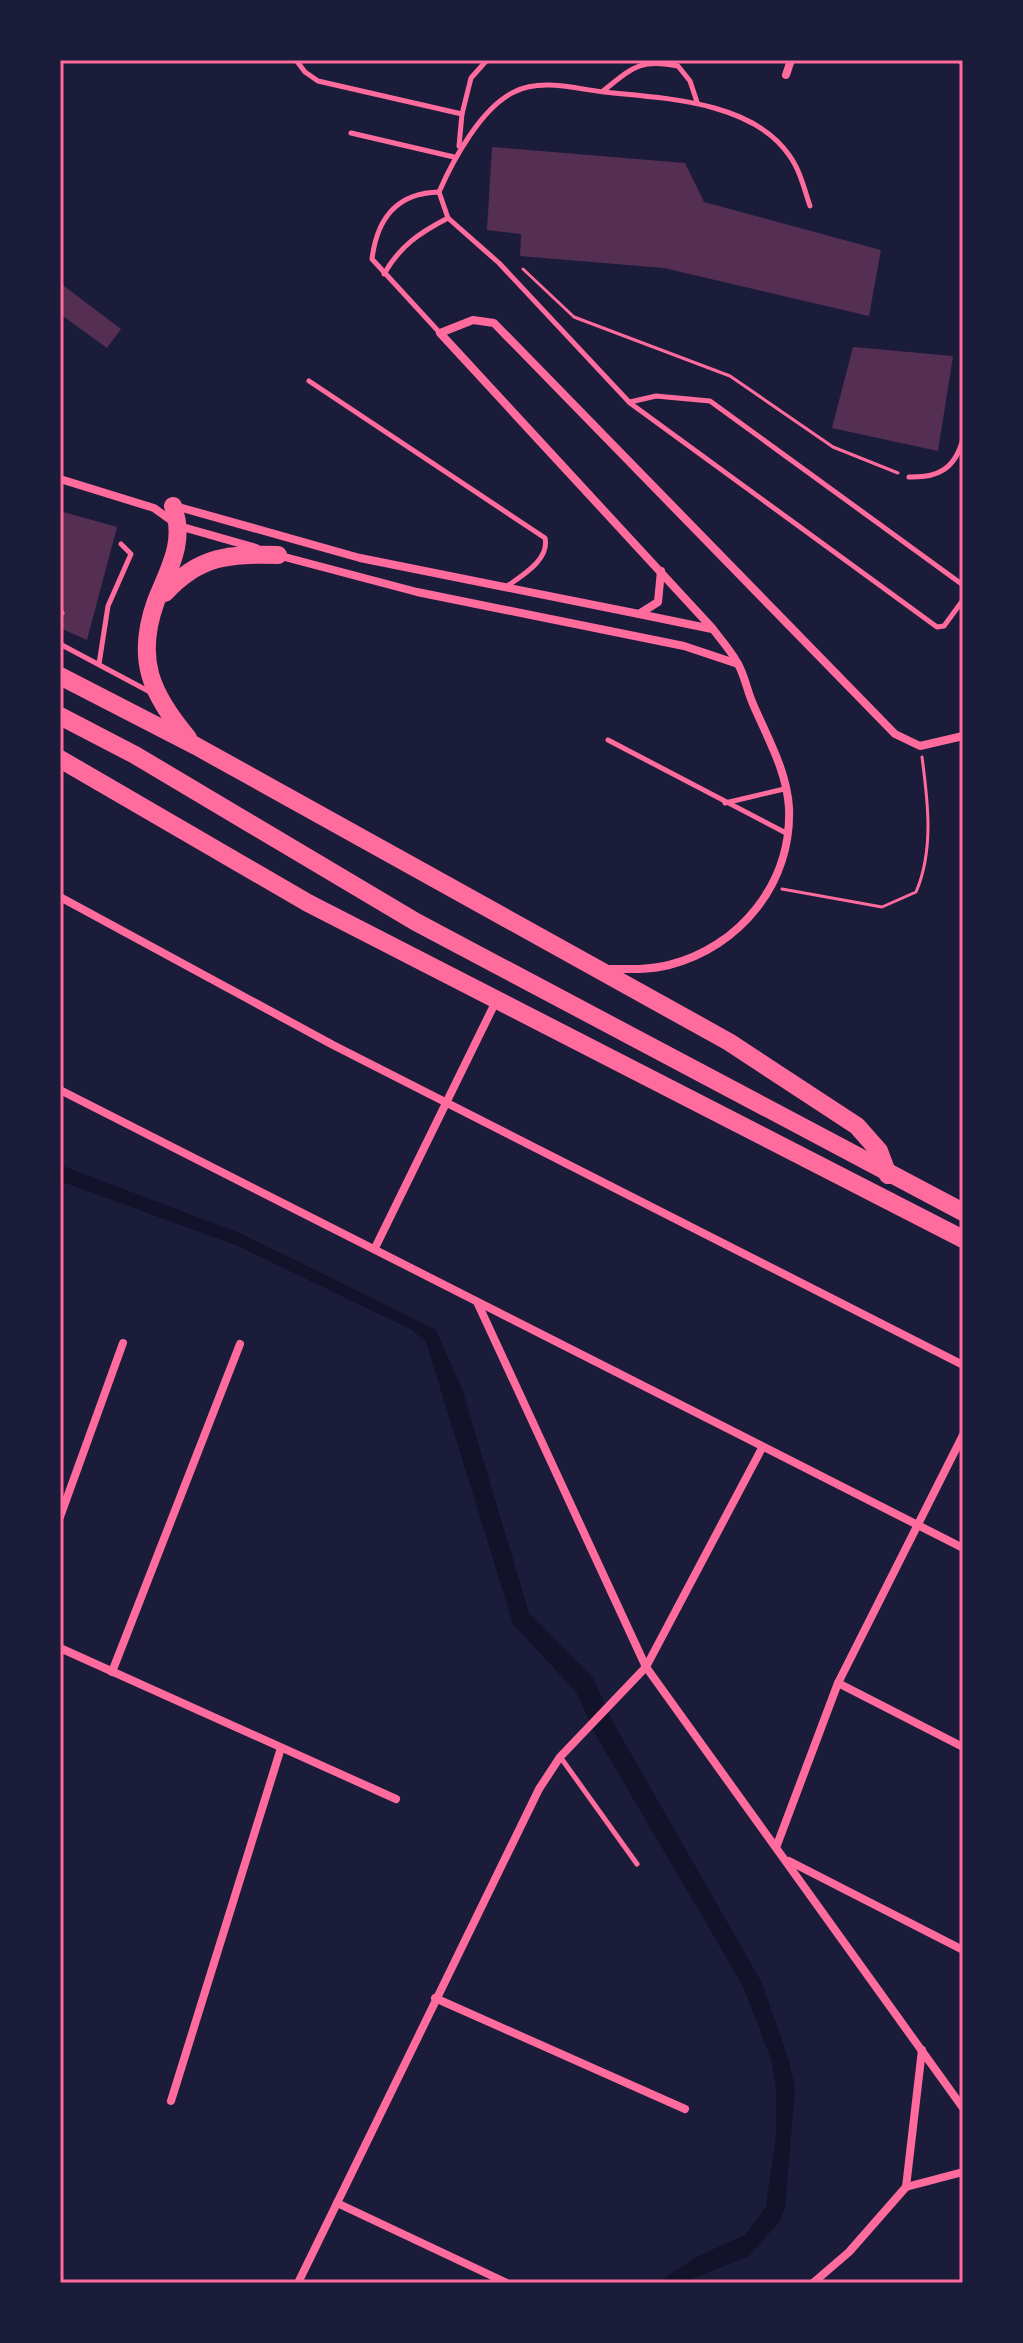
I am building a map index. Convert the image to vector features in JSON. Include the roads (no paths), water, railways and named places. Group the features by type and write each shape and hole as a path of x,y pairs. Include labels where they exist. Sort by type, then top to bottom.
{"highway":[{"path":"164,507 179,526 173,564 155,604 145,660 156,695 196,746"},
{"path":"155,604 178,579 201,564 225,556 278,555"},
{"path":"60,676 196,746 729,1042 857,1126 879,1151 888,1175"},
{"path":"60,716 135,755 416,922 649,1043 888,1175 963,1212"},
{"path":"60,759 308,903 963,1239"}],"street":[{"path":"786,75 791,60"},
{"path":"597,969 667,966 717,946 747,923 772,887 784,852 789,808 778,761 739,664 713,629 440,333 479,319 494,323 886,726 905,742 920,746 963,736"},
{"path":"60,479 360,558 713,629"},
{"path":"179,526 417,592 684,646 739,664"},
{"path":"639,614 658,602 661,571"},
{"path":"60,897 333,1045 963,1365"},
{"path":"375,1248 497,998"},
{"path":"60,1090 963,1548"},
{"path":"477,1303 646,1667 777,1845 963,2108"},
{"path":"60,1517 123,1343"},
{"path":"112,1672 240,1344"},
{"path":"777,1845 838,1683 963,1435"},
{"path":"298,2283 519,1825 560,1757 646,1667 762,1448"},
{"path":"60,1648 396,1799"},
{"path":"838,1683 963,1747"},
{"path":"171,2101 281,1748"},
{"path":"787,1860 963,1950"},
{"path":"435,1998 685,2109"},
{"path":"906,2187 922,2050"},
{"path":"813,2283 849,2252 906,2187 963,2172"},
{"path":"337,2203 507,2283"}],"lane":[{"path":"296,60 305,72 318,81 462,114"},
{"path":"459,147 462,114 471,78 487,60"},
{"path":"602,92 636,65 657,62 678,66 690,81 697,102"},
{"path":"810,206 799,171 788,152 751,125 697,102 550,86 518,89 508,95 459,147 439,192 448,218 499,263 630,403 934,625 944,626 963,600"},
{"path":"351,133 454,157"},
{"path":"439,192 416,193 396,206 376,230 372,259 440,333"},
{"path":"384,274 397,251 418,234 448,218"},
{"path":"309,381 545,538 543,554 505,587"},
{"path":"630,403 656,396 710,401 963,585"},
{"path":"909,477 932,478 948,468 963,439"},
{"path":"99,664 108,606 131,554 121,544"},
{"path":"60,644 156,695"},
{"path":"608,740 786,833"},
{"path":"724,803 784,789"},
{"path":"560,1757 637,1864"}]}
